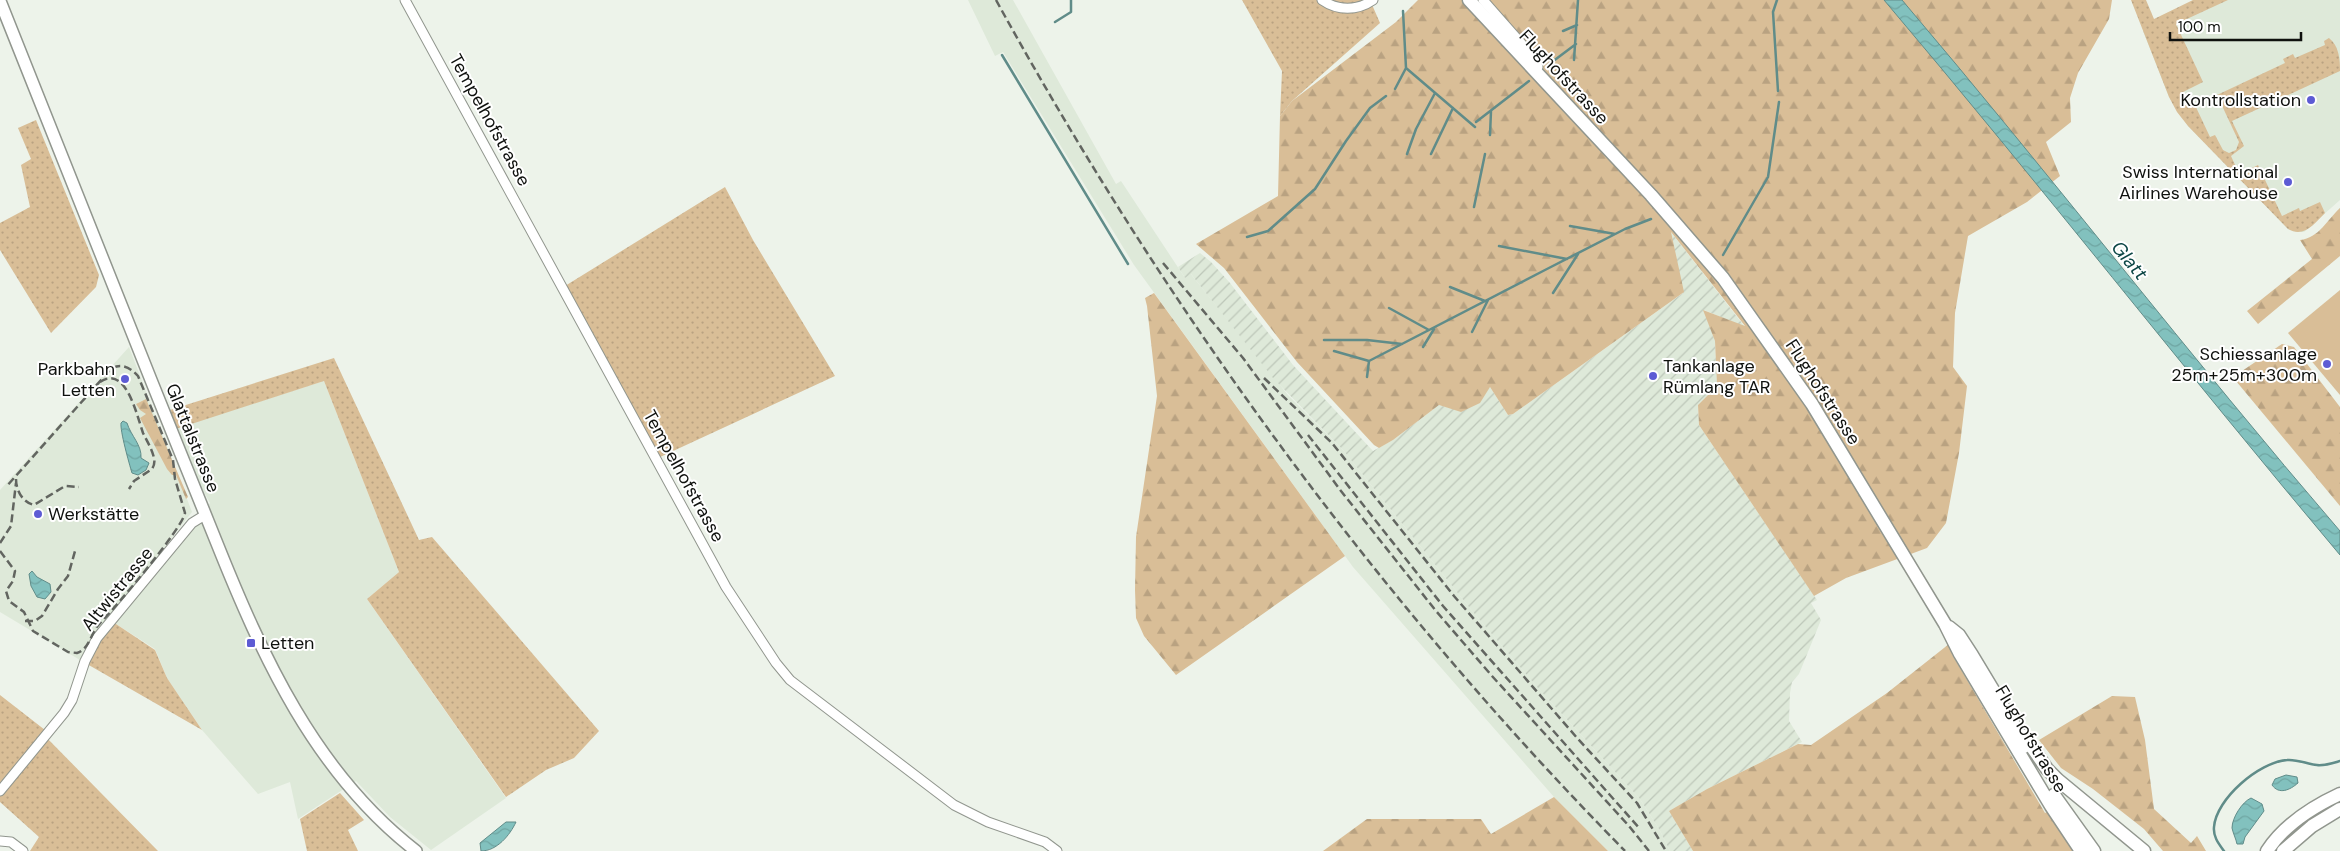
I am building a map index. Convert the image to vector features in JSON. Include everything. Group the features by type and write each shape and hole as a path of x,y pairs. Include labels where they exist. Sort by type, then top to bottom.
{"main road":[{"name":"Flughofstrasse","path":"1469,0 1676,223 1728,286 1812,404 1945,624 1965,662 2051,806 2081,851"},
{"path":"1945,624 1959,635 2016,728 2058,780 2144,851"},
{"path":"2016,728 2019,739 2043,779 2094,851"},
{"path":"2267,851 2285,830 2306,812 2340,794"},
{"path":"2283,851 2306,830 2340,809"}],"street":[{"name":"Tempelhofstrasse","path":"405,0 726,587 776,663 790,680 954,805 988,822 1045,842 1057,851"},
{"path":"1322,0 1337,7 1350,8 1363,6 1373,0"},
{"path":"1483,0 1528,51 1549,87"},
{"name":"Glattalstrasse","path":"0,1 205,515 261,646 305,726 336,770 390,830 416,851"},
{"name":"Altwistrasse","path":"0,791 64,713 72,700 85,661 97,638 192,523 205,515"},
{"path":"0,841 11,842 23,851"}],"shaded area":[{"path":"968,0 1013,0 1116,184 1121,181 1185,278 1190,273 1288,395 1343,450 1473,612 1538,688 1640,799 1670,851 1608,851 1554,797 1353,567 1134,265 1003,52 995,56"},
{"path":"2203,0 2340,0 2340,200 2304,232 2288,229 2188,126 2169,97 2143,31 2204,3"},
{"path":"1670,231 1745,327 1704,310 1715,341 1717,386 1698,405 1699,425 1817,600 1811,603 1821,620 1799,674 1792,682 1790,693 1789,721 1802,742 1707,789 1669,811 1693,851 1670,851 1640,799 1538,688 1473,612 1343,450 1273,378 1191,274 1185,278 1178,267 1200,253 1211,262 1230,283 1293,365 1373,451 1393,440 1439,405 1461,411 1490,387 1508,415 1513,414 1683,293"},
{"path":"129,347 192,512 100,628 80,660 0,612 0,490"},
{"path":"324,381 399,572 367,599 506,798 431,850 390,817 356,781 298,819 290,782 258,794 202,730 167,678 155,649 113,622 210,503 200,485 176,428"}],"green space":[{"path":"1242,0 1370,0 1380,23 1292,101 1280,116 1282,71"},
{"path":"1418,0 2112,0 2109,19 2078,73 2070,98 2071,122 2046,142 2060,176 2027,202 1968,236 1955,313 1953,367 1967,386 1959,453 1946,523 1927,548 1846,578 1814,596 1699,425 1698,405 1717,386 1715,341 1703,310 1745,326 1671,232 1684,292 1673,300 1513,414 1508,415 1490,387 1480,403 1461,412 1439,405 1393,440 1379,448 1374,445 1297,362 1224,268 1196,244 1278,196 1280,116 1292,101 1396,22"},
{"path":"2131,0 2146,0 2154,19 2193,0 2228,0 2176,24 2203,82 2181,93 2187,106 2194,103 2210,137 2215,135 2223,150 2229,153 2236,150 2239,142 2217,95 2285,63 2283,59 2293,54 2295,58 2325,45 2324,41 2329,38 2332,41 2338,53 2340,71 2232,121 2244,146 2231,156 2240,176 2253,171 2252,168 2258,165 2282,216 2299,208 2300,211 2320,202 2325,213 2313,225 2299,232 2288,229 2188,126 2177,112 2169,97"},
{"path":"36,120 99,275 96,287 51,333 0,250 0,223 30,207 21,165 31,159 18,128"},
{"path":"725,187 753,240 835,376 658,458 565,286"},
{"path":"2340,208 2340,256 2258,324 2247,311 2312,259 2300,240 2307,239 2318,232"},
{"name":"Schiessanlage 25m+25m+300m","path":"2340,290 2340,395 2288,333"},
{"path":"1154,293 1345,556 1176,675 1144,636 1136,618 1136,537 1157,396 1145,298"},
{"path":"2282,344 2294,347 2340,407 2340,506 2236,381 2239,373"},
{"path":"334,358 419,540 432,537 599,731 574,758 546,770 506,797 367,599 399,572 324,381 176,429 170,410"},
{"path":"146,399 188,497 186,499 176,475 172,475 167,469 140,418 146,414 136,404"},
{"path":"113,622 155,650 167,678 202,730 87,664 93,647"},
{"path":"1949,644 1953,656 2045,813 2049,811 2073,851 1693,851 1669,811 1707,789 1798,744 1811,745 1887,693"},
{"path":"0,695 45,730 42,733 158,851 30,851 39,837 0,802"},
{"path":"2112,696 2135,697 2145,740 2154,809 2191,843 2197,836 2206,851 2163,851 2144,829 2093,789 2061,768 2039,740"},
{"path":"340,793 364,820 348,830 358,851 307,851 300,819"},
{"path":"1554,797 1608,851 1323,851 1367,819 1481,819 1491,834"}],"water":[{"path":"1884,0 1902,0 2229,399 2340,531 2340,555 1999,138"},
{"path":"123,421 127,423 138,445 141,458 149,463 146,470 138,475 132,473 122,433 121,423"},
{"path":"32,571 37,577 50,584 51,592 45,599 37,597 31,586 29,574"},
{"path":"2286,775 2297,777 2298,783 2292,788 2281,791 2272,785 2275,779"},
{"path":"2251,798 2262,804 2264,811 2245,837 2243,844 2237,844 2232,828 2234,820 2241,807"},
{"path":"506,822 516,822 507,837 498,845 481,851 480,843"}],"waterway":[{"path":"1055,22 1071,12 1071,0"},
{"path":"1574,60 1578,0"},
{"path":"1777,0 1773,12 1778,91"},
{"path":"1395,89 1406,68 1403,11"},
{"path":"1563,31 1577,25"},
{"path":"1548,65 1576,44"},
{"path":"1002,55 1128,264"},
{"path":"1406,68 1475,127"},
{"path":"1476,122 1529,81"},
{"path":"1407,154 1416,129 1435,93"},
{"path":"1247,237 1268,231 1315,189 1370,108 1386,96"},
{"path":"1723,255 1768,177 1779,102"},
{"path":"1431,154 1453,108"},
{"path":"1490,135 1491,111"},
{"path":"1474,207 1485,154"},
{"path":"1334,351 1369,361 1625,229 1651,219"},
{"path":"1570,226 1615,234"},
{"path":"1499,246 1567,259"},
{"path":"1553,293 1578,254"},
{"path":"1450,287 1485,301"},
{"path":"1472,332 1488,300"},
{"path":"1389,308 1429,330"},
{"path":"1423,347 1434,329"},
{"path":"1324,340 1367,340 1402,344"},
{"path":"1367,377 1369,361"},
{"path":"2224,851 2214,834 2217,816 2222,805 2231,794 2252,775 2264,767 2287,760 2320,765 2340,761"}],"railway":[{"path":"996,0 1062,115 1131,228 1204,339 1281,447 1362,552 1446,655 1534,755 1625,851"},
{"path":"1163,263 1243,358 1341,491 1436,611 1492,676 1629,826 1649,851"},
{"path":"0,551 15,571 13,581 6,591 9,601 24,612 33,631 68,652 77,653 85,648 97,627 161,551 173,535 185,513 175,479 173,460 138,376 132,370 121,366 110,370 6,487"},
{"path":"100,382 109,378 117,380 129,394 153,455 154,465 152,469 134,481 129,489"},
{"path":"1264,378 1332,443 1454,596 1578,739 1637,803 1666,851"},
{"path":"1308,435 1443,606 1640,829"},
{"path":"16,479 20,495 34,505 65,486 79,487"},
{"path":"0,543 11,526 16,483"},
{"path":"25,621 35,621 42,616 68,576 75,551"}],"place":[{"name":"Kontrollstation","path":"2311,100"},
{"name":"Swiss International Airlines Warehouse","path":"2288,182"},
{"name":"Schiessanlage 25m+25m+300m","path":"2327,364"},
{"name":"Tankanlage Rümlang TAR","path":"1653,376"},
{"name":"Parkbahn Letten","path":"125,379"},
{"name":"Werkstätte","path":"38,514"},
{"name":"Letten","path":"251,643"}],"water label":[{"name":"Glatt","path":"2130,260"}]}
